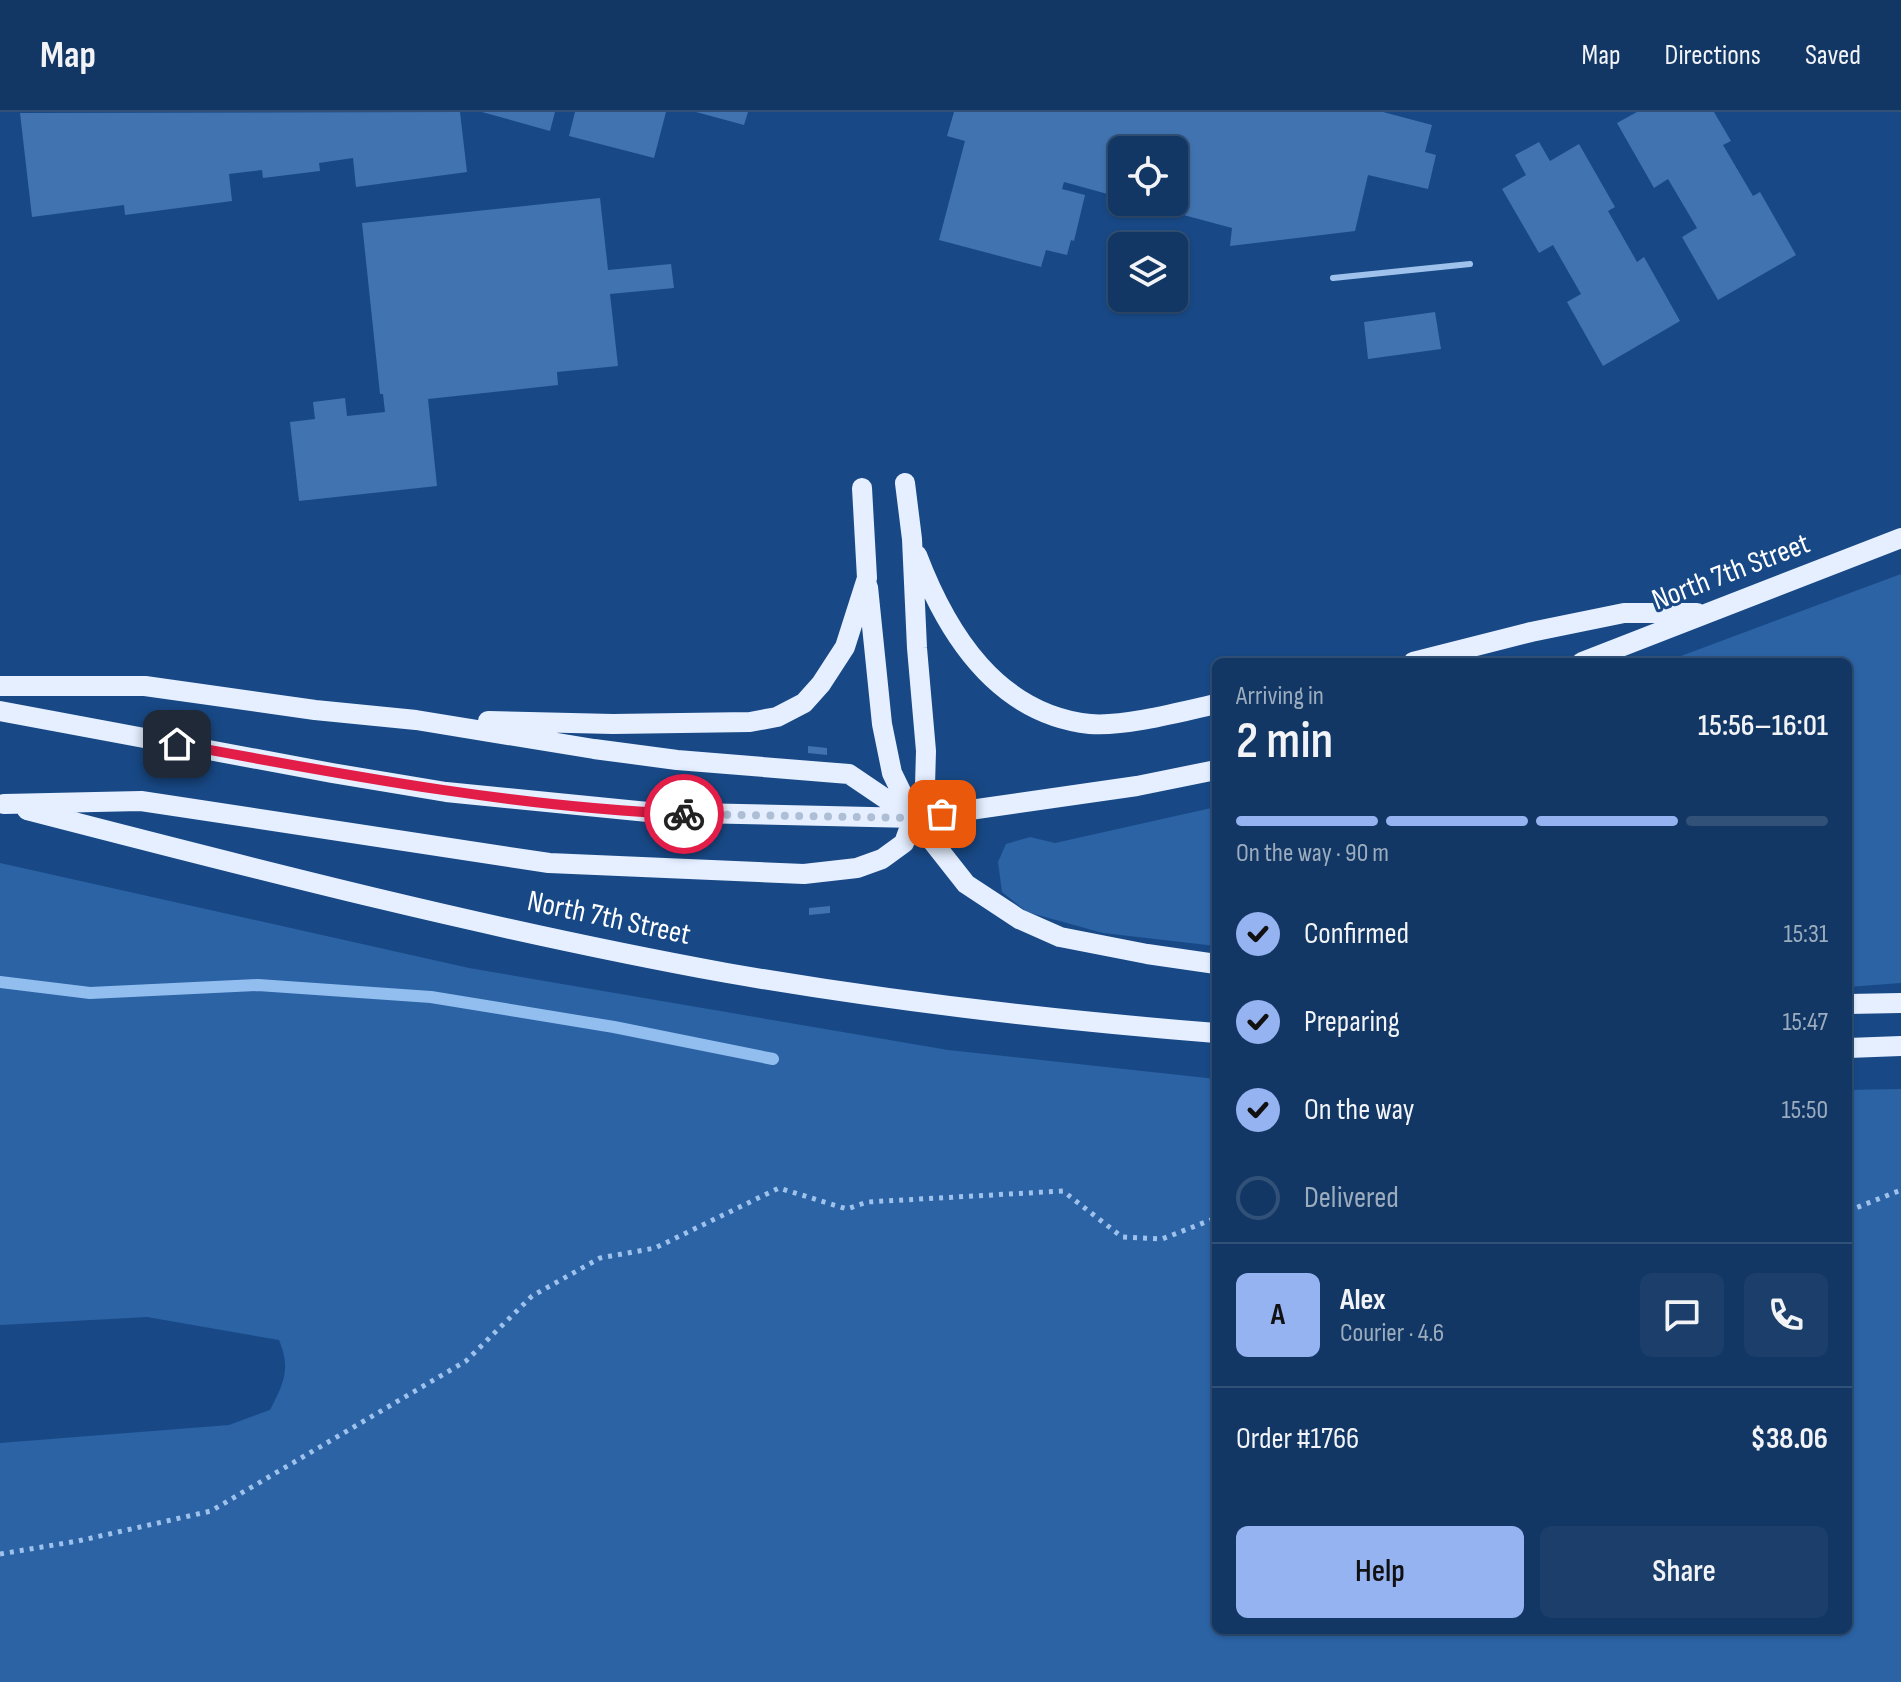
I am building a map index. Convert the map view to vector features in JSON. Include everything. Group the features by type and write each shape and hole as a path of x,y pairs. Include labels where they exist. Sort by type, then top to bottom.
{"main road":[{"path":"2,804 141,801 549,863 804,874 857,868 882,859 904,843 925,785 926,751 912,539 905,483"},
{"path":"862,488 867,578 882,724 892,773 914,818 966,884 1019,919 1060,937 1212,963"},
{"name":"North 7th Street","path":"1592,658 1901,538"},
{"path":"912,539 930,589 972,659 1004,690 1056,718 1092,724 1116,723 1212,705"},
{"path":"416,720 613,724 750,722 777,717 804,703 821,684 845,647 867,578"},
{"path":"1429,658 1624,613 1709,613"},
{"path":"0,686 145,686 315,710 416,720 608,751 849,774 914,818"},
{"path":"0,711 332,773 540,803 696,814 914,818 1137,786 1212,771"},
{"name":"North 7th Street","path":"2,804 381,901 728,973 982,1010 1212,1033"},
{"path":"1852,1004 1901,1003"},
{"path":"1852,1048 1901,1046"}],"lane":[{"path":"1333,278 1470,264"}],"path":[{"path":"0,1554 78,1541 211,1511 466,1361 532,1296 600,1258 655,1248 779,1188 847,1209 867,1202 1063,1191 1122,1237 1162,1239 1212,1220"},
{"path":"1852,1209 1901,1190"}],"shaded area":[{"path":"1901,574 1901,983 1852,987 1852,658 1676,658"},
{"path":"1212,808 1212,946 1103,933 1027,912 1002,892 998,862 1006,844 1030,837 1055,843"},
{"path":"0,863 469,968 948,1050 1212,1079 1212,1634 1852,1634 1852,1090 1901,1089 1901,1682 0,1682 0,1443 229,1425 270,1410 282,1384 285,1359 279,1340 147,1317 0,1325"}],"building":[{"path":"460,112 467,172 356,187 353,158 319,163 320,171 263,178 262,170 229,174 232,201 125,215 124,205 32,217 20,113"},
{"path":"482,112 555,112 550,131"},
{"path":"575,112 666,112 654,158 569,136"},
{"path":"696,112 748,112 744,125"},
{"path":"954,112 1383,112 1432,125 1425,152 1436,155 1428,189 1368,175 1355,231 1230,246 1232,228 1187,216 1188,136 1108,136 1108,194 1064,182 1062,189 1085,195 1074,241 1071,240 1067,255 1046,250 1041,267 939,240 965,141 947,136"},
{"path":"1637,112 1714,112 1731,141 1723,145 1753,196 1760,192 1796,255 1718,300 1682,237 1697,228 1668,179 1654,188 1617,123"},
{"path":"1539,142 1550,161 1579,144 1615,207 1608,211 1637,262 1644,257 1680,321 1603,366 1567,302 1581,294 1553,245 1539,253 1502,189 1526,175 1515,155"},
{"path":"600,198 608,270 671,264 674,288 610,294 618,366 557,372 558,385 428,399 437,486 299,501 290,422 315,419 313,402 345,398 347,416 385,412 383,394 380,394 362,223"},
{"path":"1435,312 1441,349 1368,359 1364,322"},
{"path":"808,746 827,748 827,755 808,753"},
{"path":"830,906 830,913 809,915 809,908"}],"waterway":[{"path":"0,982 90,993 258,985 431,997 614,1027 773,1059"}],"way so far":[{"path":"684,814 914,818 942,814"}],"route":[{"path":"177,744 446,792 684,814"}]}
